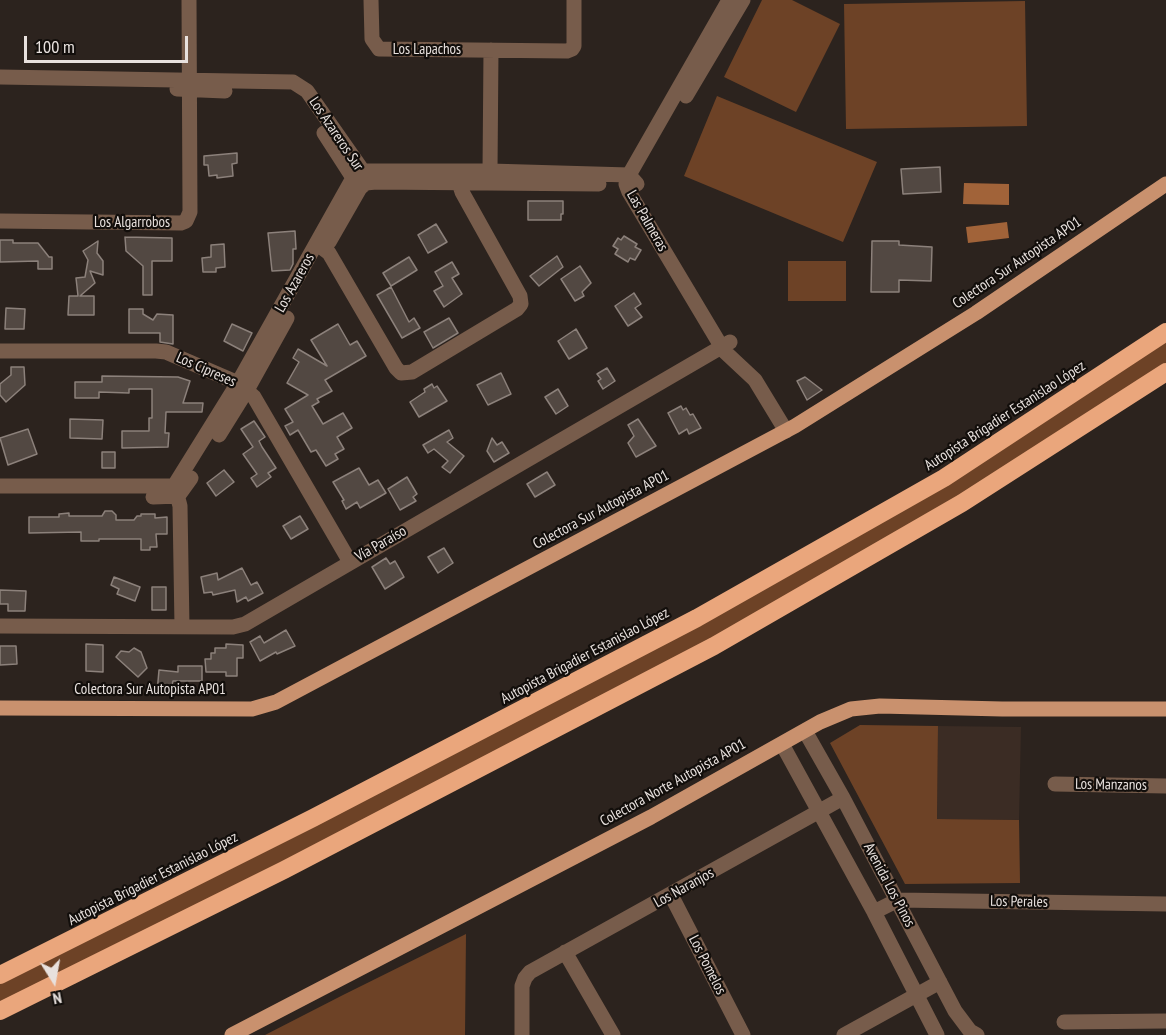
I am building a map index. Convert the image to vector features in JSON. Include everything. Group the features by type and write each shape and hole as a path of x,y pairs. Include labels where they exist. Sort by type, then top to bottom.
{"highway":[{"path":"1118,365 1166,324"},
{"name":"Autopista Brigadier Estanislao López","path":"0,975 313,818 697,618 944,478 1166,332"},
{"path":"0,1011 284,870 714,646 962,503 1166,372"},
{"path":"0,964 95,928"},
{"path":"0,1019 53,992 83,971"}],"main road":[{"name":"Colectora Sur Autopista AP01","path":"0,708 252,709 264,706 360,658 791,429 976,313 1166,184"},
{"name":"Colectora Norte Autopista AP01","path":"232,1035 651,817 837,714 867,706 1166,709"}],"street":[{"path":"189,0 194,85"},
{"path":"194,85 198,0"},
{"name":"Los Lapachos","path":"371,0 372,39 379,50 572,49 574,46 574,0"},
{"name":"Las Palmeras","path":"729,0 631,181 629,192 726,344 768,381 779,398 791,429"},
{"name":"Las Palmeras","path":"631,181 640,173 743,0"},
{"path":"491,50 498,175"},
{"name":"Los Azareros Sur","path":"0,76 288,91 298,95 361,177"},
{"name":"Los Azareros Sur","path":"0,86 194,85"},
{"name":"Los Algarrobos","path":"0,222 181,223 186,221 189,212 188,109 194,85"},
{"path":"361,177 459,183 498,175"},
{"path":"361,177 498,175 631,181"},
{"name":"Los Azareros","path":"176,491 183,492 361,177"},
{"path":"321,246 396,368 401,373 412,372 517,309 520,304 520,296 459,183"},
{"name":"Vía Paraíso","path":"0,626 233,627 244,624 726,344"},
{"name":"Los Cipreses","path":"0,351 166,352 243,386 254,397 350,562"},
{"path":"0,486 176,491"},
{"path":"0,495 176,491"},
{"path":"176,491 180,506 182,627"},
{"name":"Avenida Los Pinos","path":"805,731 898,900 961,1021 977,1035"},
{"name":"Avenida Los Pinos","path":"782,744 874,912 937,1035"},
{"name":"Los Manzanos","path":"1055,784 1166,786"},
{"name":"Los Naranjos","path":"522,1035 522,986 530,972 843,798"},
{"name":"Los Pomelos","path":"671,895 744,1035"},
{"name":"Los Perales","path":"874,912 898,900 1166,904"},
{"path":"565,952 613,1035"},
{"path":"845,1035 940,982"},
{"path":"1064,1022 1166,1021"}],"shaded area":[{"path":"762,0 792,0 840,24 796,112 724,77"},
{"path":"1025,1 1027,126 846,129 844,4"},
{"path":"717,96 877,162 843,242 684,176"},
{"path":"964,183 1009,184 1009,205 963,204"},
{"path":"1007,222 1009,238 968,243 966,227"},
{"path":"788,261 846,261 846,301 788,301"},
{"path":"1166,332 1166,372 836,576 0,1011 0,975 820,549"},
{"path":"860,725 938,726 937,819 1019,820 1020,883 905,884 830,743"},
{"path":"938,726 1021,727 1019,820 937,819"},
{"path":"466,934 465,1035 265,1035 343,995"}],"building":[{"path":"237,153 237,163 232,164 233,176 217,178 217,175 209,176 208,165 204,165 204,156"},
{"path":"940,167 941,192 903,194 901,169"},
{"path":"528,201 563,201 561,220 528,220"},
{"path":"436,224 447,242 428,253 418,235"},
{"path":"295,231 296,249 293,249 293,264 290,270 272,271 268,233"},
{"path":"624,236 637,244 635,247 641,250 635,260 630,258 628,262 615,254 618,249 613,246 618,238 621,240"},
{"path":"125,237 172,238 172,261 152,261 152,295 143,295 143,266 126,251"},
{"path":"0,240 13,240 13,243 38,243 49,257 52,257 52,269 38,269 38,261 0,262"},
{"path":"98,241 97,253 103,261 103,275 90,271 95,283 80,296 94,296 94,315 68,315 69,296 78,296 76,278 85,277 88,260 83,251"},
{"path":"872,241 899,241 899,245 932,247 931,281 899,280 899,292 871,292"},
{"path":"224,244 225,267 216,268 216,272 203,272 202,258 211,257 211,245"},
{"path":"557,256 563,267 539,286 530,276"},
{"path":"409,257 417,270 391,286 383,273"},
{"path":"452,262 459,274 452,278 462,294 444,307 434,291 443,286 435,272"},
{"path":"580,266 591,283 582,292 584,296 575,301 561,279"},
{"path":"391,287 409,322 414,318 420,328 402,338 377,295"},
{"path":"634,293 641,304 635,308 642,317 628,326 615,306"},
{"path":"6,308 25,309 24,329 5,329"},
{"path":"129,309 143,309 143,314 153,320 157,314 173,315 173,344 160,342 160,333 129,333"},
{"path":"449,318 458,333 433,348 424,332"},
{"path":"232,324 252,333 243,351 224,341"},
{"path":"338,324 350,345 357,341 366,356 325,380 332,391 317,399 319,402 312,406 323,424 343,413 352,428 337,437 344,449 335,454 338,459 326,466 316,450 311,452 298,430 290,435 285,426 293,422 285,409 308,395 287,383 299,362 293,358 298,349 327,366 311,340"},
{"path":"576,329 587,348 569,359 558,341"},
{"path":"11,367 24,367 25,385 6,402 0,395 0,384 11,375"},
{"path":"607,368 615,381 603,389 598,381 601,379 597,374"},
{"path":"501,373 511,394 488,405 477,385"},
{"path":"102,376 178,377 190,381 183,403 203,403 202,412 166,412 165,433 169,433 168,447 122,448 122,431 149,431 149,418 152,418 152,389 129,389 129,393 99,392 99,398 75,398 75,382 102,382"},
{"path":"805,377 822,390 807,400 797,381"},
{"path":"432,384 434,388 437,386 447,401 419,417 410,402"},
{"path":"558,389 568,406 556,414 545,397"},
{"path":"681,406 683,410 686,408 690,415 693,414 701,428 689,434 687,429 679,434 668,413"},
{"path":"70,419 103,420 102,439 70,438"},
{"path":"638,419 656,446 636,457 628,443 634,436 628,425"},
{"path":"254,421 265,437 259,441 276,468 268,473 271,477 257,487 251,478 257,474 243,454 253,447 241,429"},
{"path":"28,429 37,454 8,465 0,438"},
{"path":"449,430 453,438 447,442 464,456 450,473 442,467 448,461 434,449 428,453 423,445"},
{"path":"492,438 497,445 502,442 509,453 494,462 487,451"},
{"path":"102,452 115,452 115,468 102,468"},
{"path":"359,468 369,485 378,480 386,493 360,508 357,502 346,509 342,501 344,500 333,482"},
{"path":"224,470 234,482 216,496 207,483"},
{"path":"547,472 555,485 535,497 527,484"},
{"path":"407,477 417,494 413,497 416,501 400,510 388,489"},
{"path":"105,511 112,511 116,515 116,520 134,520 141,514 155,514 155,518 167,517 167,534 156,534 157,547 141,550 141,539 81,541 81,532 29,533 29,517 59,517 59,514 69,513 69,516 102,516"},
{"path":"300,516 308,529 291,539 283,526"},
{"path":"444,548 453,563 438,573 428,557"},
{"path":"386,558 390,564 395,561 404,577 385,589 372,567"},
{"path":"242,568 251,585 257,582 263,593 248,601 246,597 237,602 235,590 213,595 212,592 204,593 201,577 217,573 218,580"},
{"path":"114,577 140,587 135,601 117,594 119,589 111,585"},
{"path":"152,587 166,587 166,610 152,610"},
{"path":"0,590 26,591 25,611 8,611 8,604 0,604"},
{"path":"286,630 295,646 277,654 276,652 260,661 250,642 260,636 264,643"},
{"path":"86,644 103,645 103,672 86,671"},
{"path":"226,644 243,645 243,658 237,658 237,676 226,676 226,672 206,672 205,659 211,659 211,653 215,653 215,648 226,648"},
{"path":"0,646 16,646 17,664 0,665"},
{"path":"134,648 141,652 147,668 138,677 116,657 121,651 129,652"},
{"path":"178,666 202,666 202,681 173,681 170,694 157,693 159,670 178,672"}]}
